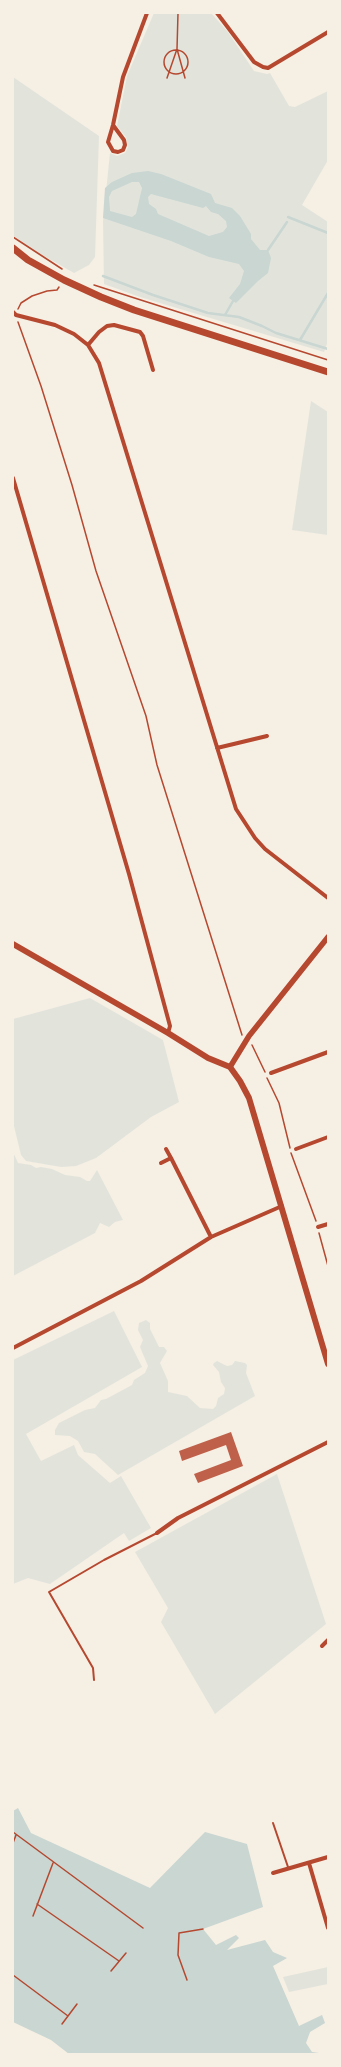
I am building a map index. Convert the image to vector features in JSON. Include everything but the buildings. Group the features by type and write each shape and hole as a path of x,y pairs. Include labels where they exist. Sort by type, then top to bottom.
{"highway":[{"path":"13,248 28,260 64,280 134,310 328,372"}],"main road":[{"path":"13,944 168,1033 208,1058 230,1067 240,1080 249,1098 327,1361"}],"street":[{"path":"113,125 124,140 125,145 123,150 118,152 113,151 108,142 123,77 147,13"},
{"path":"217,13 254,62 263,68 268,68 328,32"},
{"path":"14,313 55,325 74,334 88,345 100,363 236,808 255,838 265,849 328,898"},
{"path":"88,345 99,332 107,326 114,325 140,332 143,336 153,370"},
{"path":"13,478 129,874 170,1026 168,1033"},
{"path":"217,748 267,736"},
{"path":"230,1067 246,1041 328,937"},
{"path":"271,1073 328,1052"},
{"path":"296,1149 328,1137"},
{"path":"166,1149 210,1237"},
{"path":"161,1163 171,1158"},
{"path":"13,1348 141,1281 210,1237 282,1206"},
{"path":"318,1227 328,1224"},
{"path":"157,1533 178,1518 328,1442"},
{"path":"322,1646 328,1640"},
{"path":"273,1873 328,1857"},
{"path":"309,1863 328,1928"}],"lane":[{"path":"94,1680 93,1668 49,1592 104,1560 157,1533"},
{"path":"274,1823 288,1869"}],"path":[{"path":"167,78 177,49 178,13"},
{"path":"177,49 185,78"},
{"path":"177,49 183,51 189,62 187,68 183,72 176,74 170,72 165,67 164,61 166,55 170,51 177,49"},
{"path":"13,238 68,273"},
{"path":"94,285 328,360"},
{"path":"57,290 47,291 32,296 21,303 14,313 41,386 72,485 96,571 146,716 157,765 240,1032 246,1041 253,1046 279,1103 291,1154 318,1227 328,1266"},
{"path":"13,1832 143,1928"},
{"path":"13,1843 16,1835"},
{"path":"33,1916 53,1863"},
{"path":"37,1904 119,1961"},
{"path":"187,1980 178,1955 180,1933 203,1929"},
{"path":"111,1971 126,1953"},
{"path":"13,1975 68,2016"},
{"path":"62,2024 77,2004"}],"shaded area":[{"path":"154,13 211,13 228,32 254,71 267,74 270,73 289,106 295,107 328,91 328,160 302,205 328,222 328,341 324,352 140,297 104,284 103,221 110,153 117,156 125,153 128,147 126,137 117,126 127,76"},
{"path":"13,77 99,136 95,257 89,265 74,273 28,247 13,235"},
{"path":"148,171 161,174 211,194 215,203 232,208 240,216 251,234 251,239 260,250 268,250 271,258 268,273 236,303 229,298 240,284 244,271 239,264 209,257 171,241 103,218 105,188 112,182 132,173","holes":["132,182 139,182 142,188 136,214 132,217 110,211 109,197 112,191","151,194 203,208 206,206 211,212 218,214 226,221 227,227 223,232 209,236 158,214 156,209 149,204 148,197"]},
{"path":"311,401 328,412 328,535 292,530"},
{"path":"90,998 163,1040 179,1102 151,1117 96,1158 76,1166 61,1167 26,1161 21,1155 13,1122 13,1019"},
{"path":"13,1152 18,1163 31,1165 36,1168 41,1167 52,1169 65,1175 80,1177 87,1181 90,1181 97,1170 123,1220 115,1222 109,1227 100,1223 95,1233 13,1276"},
{"path":"114,1311 142,1367 26,1434 41,1461 74,1445 78,1455 110,1483 121,1476 151,1528 129,1541 124,1533 50,1584 28,1578 13,1584 13,1360"},
{"path":"146,1320 150,1323 150,1329 159,1347 164,1347 167,1351 160,1363 168,1381 168,1392 187,1396 200,1408 213,1409 216,1406 218,1398 224,1394 225,1388 221,1382 219,1372 213,1365 217,1361 227,1366 232,1365 235,1361 245,1363 247,1365 246,1373 255,1396 118,1475 95,1454 84,1452 78,1441 70,1436 55,1435 55,1430 59,1423 85,1410 95,1408 101,1400 106,1399 132,1385 134,1380 145,1373 148,1366 140,1347 143,1340 138,1330 139,1323"},
{"path":"277,1474 326,1624 215,1714 161,1622 168,1608 135,1552"},
{"path":"18,1808 31,1833 150,1888 205,1832 247,1844 263,1907 203,1929 216,1945 236,1935 239,1938 227,1950 265,1940 273,1952 287,1958 273,1966 299,2026 322,2015 325,2023 310,2032 306,2043 312,2052 326,2054 69,2054 51,2040 13,2022 13,1811"},
{"path":"328,1967 328,1984 289,1992 283,1977"}],"waterway":[{"path":"288,217 328,233"},
{"path":"268,250 287,222"},
{"path":"103,276 153,295 208,313 239,317 276,333 328,349"},
{"path":"300,340 328,293"},
{"path":"225,315 233,301"}]}
